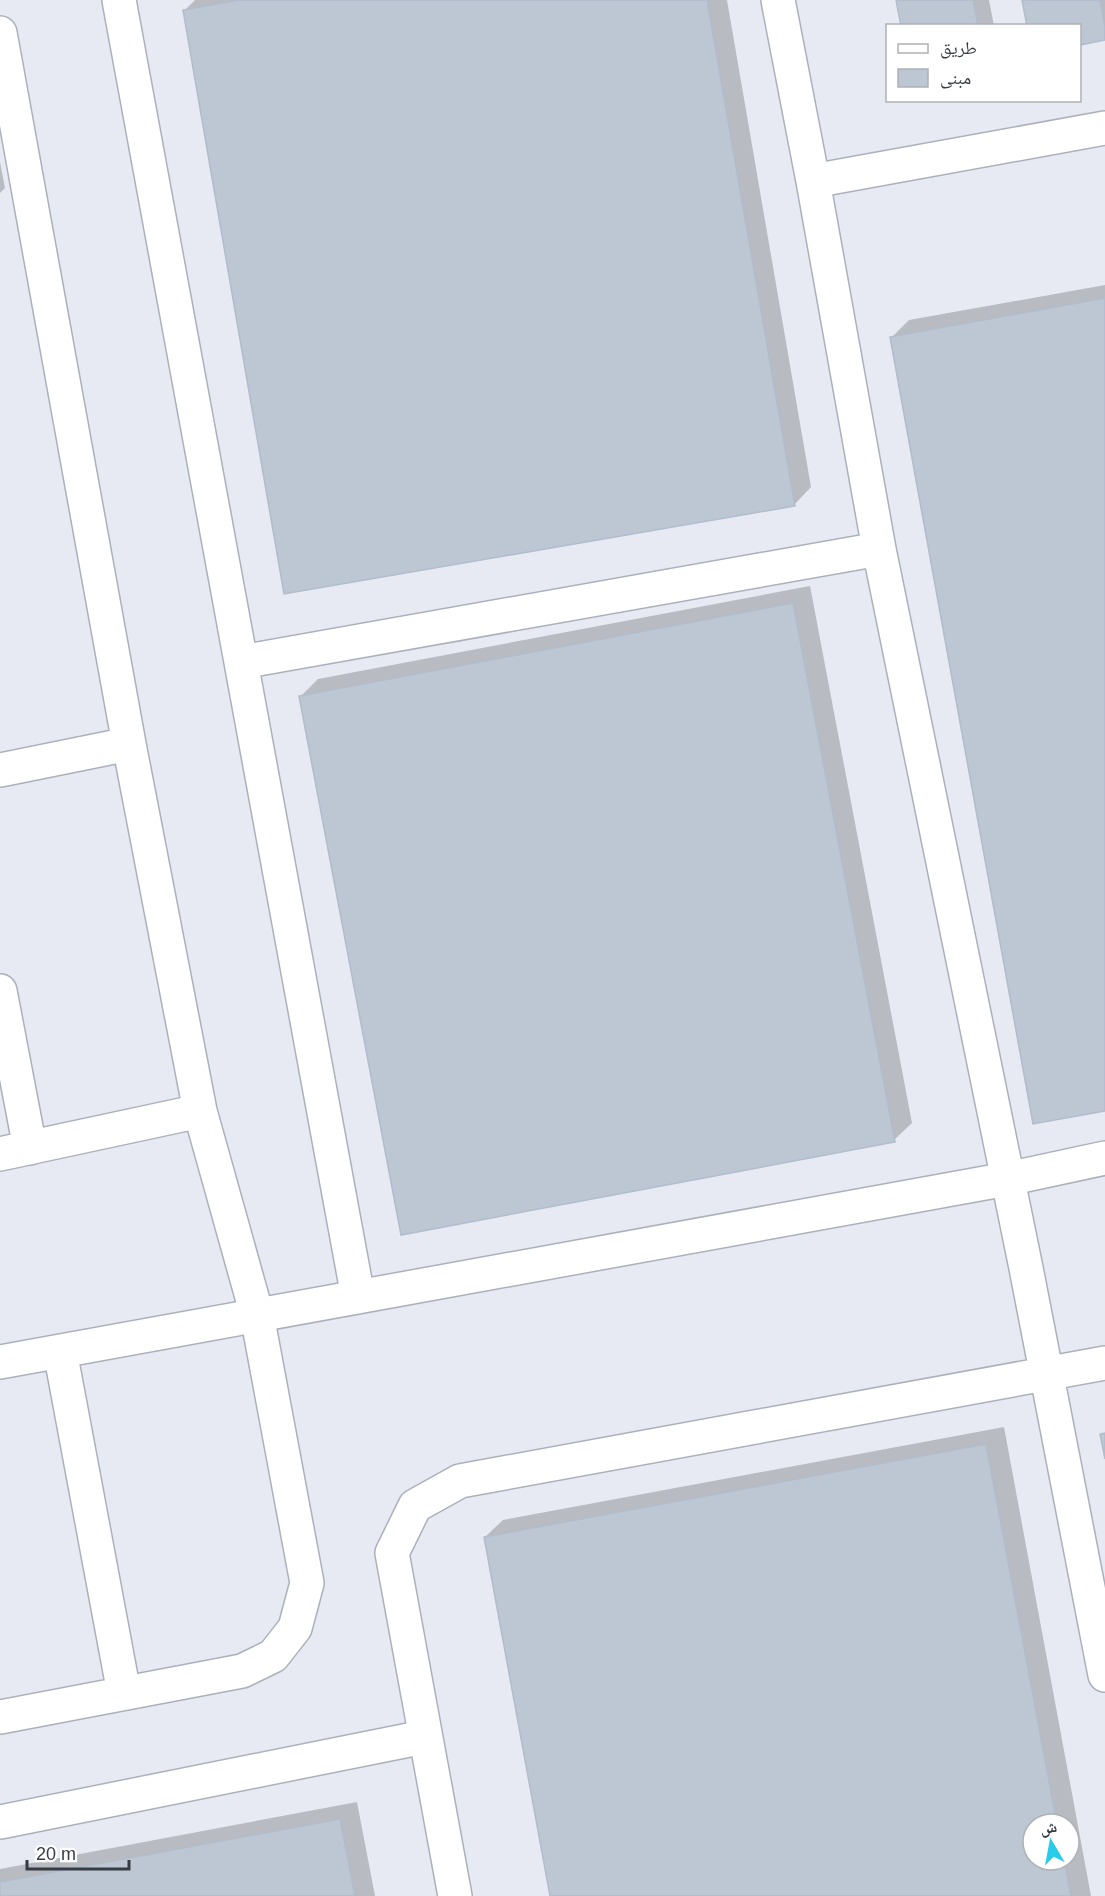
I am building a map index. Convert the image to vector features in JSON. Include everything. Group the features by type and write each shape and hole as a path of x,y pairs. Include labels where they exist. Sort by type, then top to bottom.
{"lane":[{"path":"118,0 358,1297"},
{"path":"778,0 879,549 1047,1375 1105,1676"},
{"path":"0,33 129,744 200,1112 257,1315 307,1583 295,1628 273,1656 242,1671 0,1717"},
{"path":"813,181 1105,128"},
{"path":"242,662 879,549"},
{"path":"0,770 129,744"},
{"path":"0,991 15,1151 200,1112"},
{"path":"0,1362 1007,1179 1105,1158"},
{"path":"60,1351 124,1693"},
{"path":"455,1896 392,1553 415,1506 460,1481 1105,1363"},
{"path":"0,1822 424,1737"}],"building":[{"path":"239,0 707,0 795,506 284,594 183,10"},
{"path":"896,0 973,0 978,24 901,24"},
{"path":"1022,0 1100,0 1105,40 1081,45 1081,24 1027,24"},
{"path":"1105,298 1105,1111 1033,1124 890,337"},
{"path":"793,603 895,1142 401,1235 299,696"},
{"path":"1105,1433 1105,1459 1100,1434"},
{"path":"986,1444 1055,1812 1021,1812 1021,1872 1066,1872 1071,1896 550,1896 484,1537"},
{"path":"340,1819 355,1896 0,1896 0,1882"}]}
